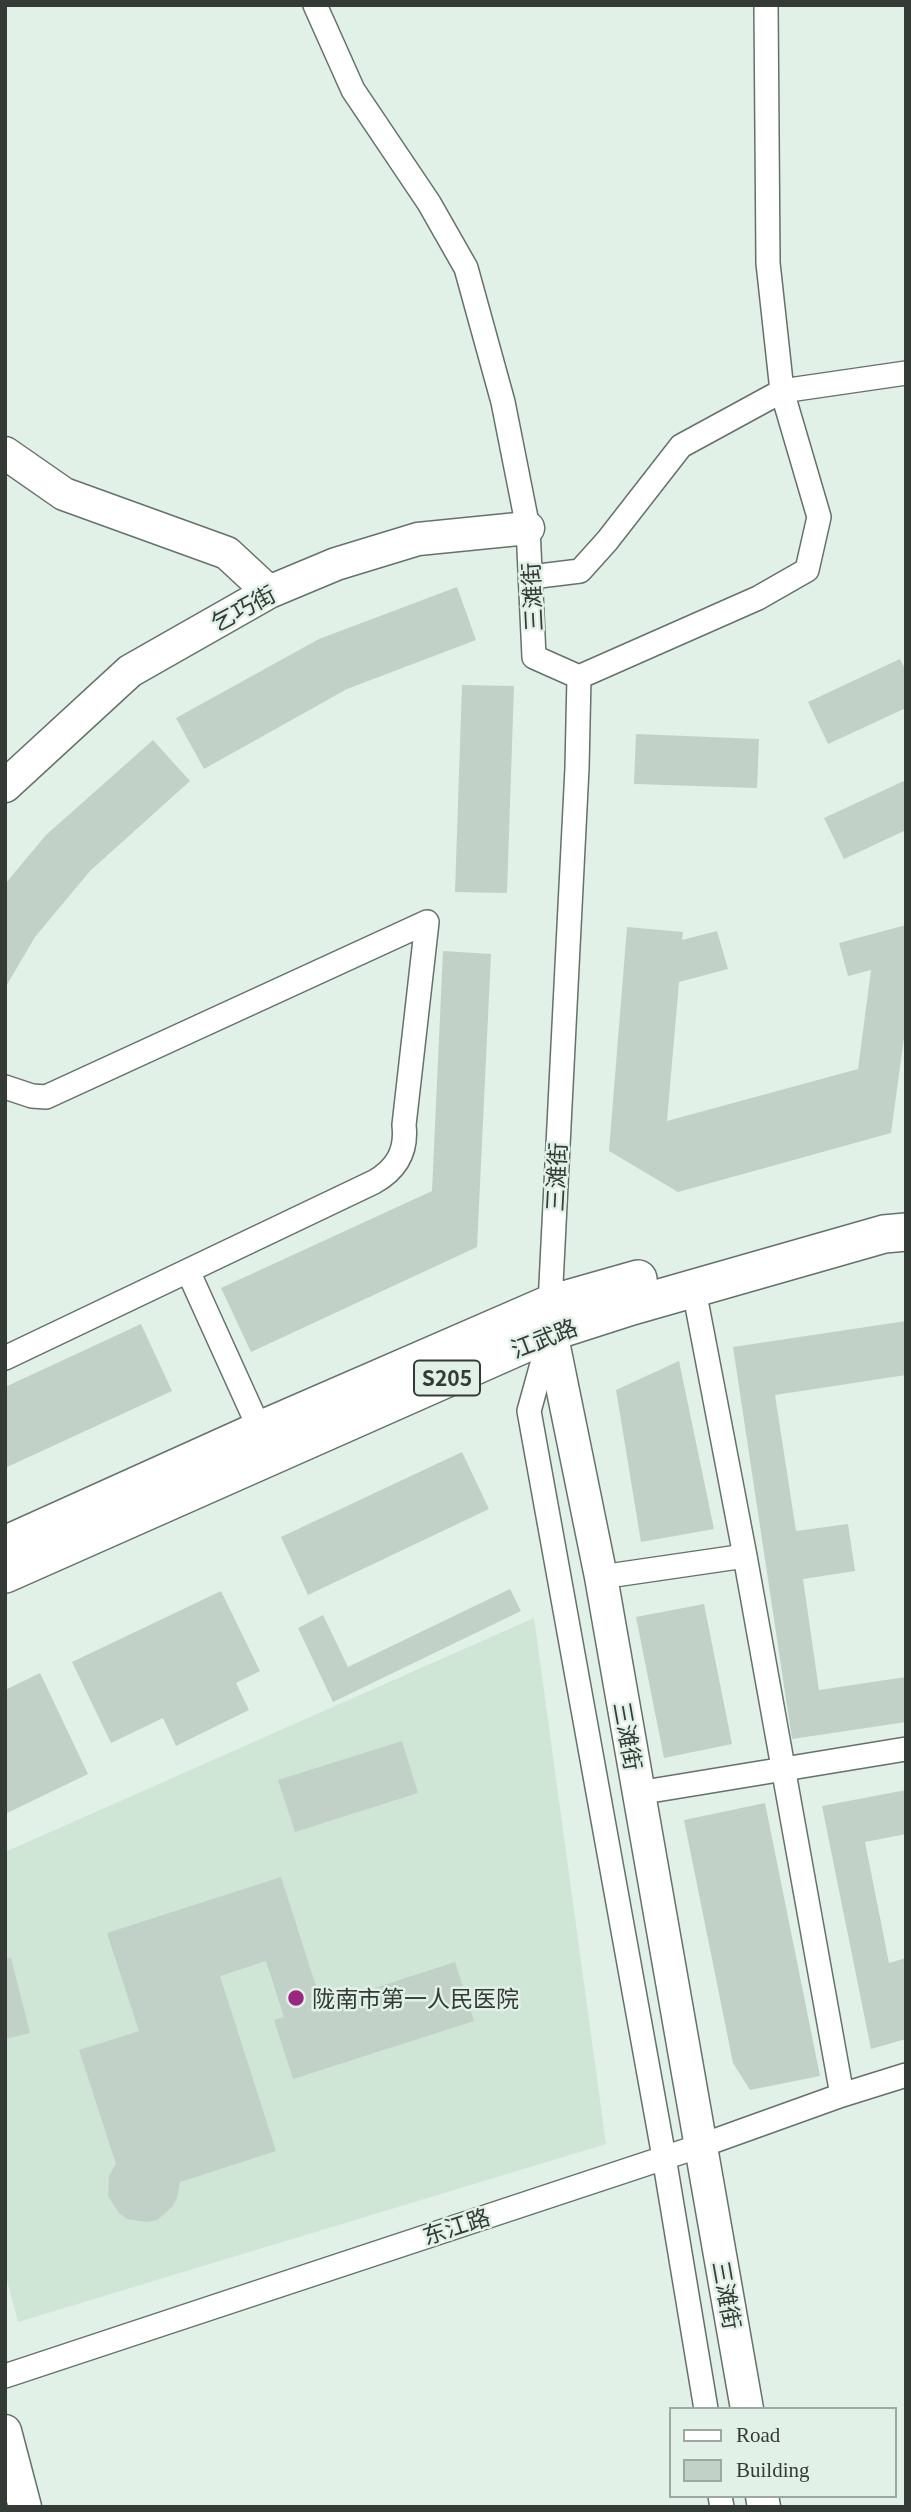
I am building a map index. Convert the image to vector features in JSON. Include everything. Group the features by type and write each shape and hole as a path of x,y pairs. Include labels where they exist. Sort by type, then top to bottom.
{"main road":[{"name":"江武路","path":"5,1545 260,1430 550,1318 880,1210 906,1206"},
{"name":"江武路","path":"5,1574 550,1318 632,1306 884,1234 906,1232"}],"street":[{"name":"三滩街","path":"315,5 353,90 429,203 466,268 503,402 528,527 534,657 579,677 577,768 550,1318 601,1577 747,2407"},
{"path":"579,677 758,598 807,570 819,517 782,391 768,263 766,5"},
{"path":"531,577 580,571 607,541 681,446 782,391 906,373"},
{"path":"5,453 64,494 227,553 268,592"},
{"name":"乞巧街","path":"5,786 130,671 268,592 336,564 418,539 528,527"},
{"path":"5,1087 18,1093 46,1097 427,922 404,1148 393,1168 374,1182 5,1357"},
{"path":"188,1271 260,1430"},
{"path":"694,1290 842,2095"},
{"path":"550,1318 530,1410 664,2157 706,2407"},
{"path":"601,1577 745,1556"},
{"path":"638,1793 906,1749"},
{"name":"东江路","path":"5,2376 906,2075"},
{"path":"5,2431 18,2504"}],"shaded area":[{"name":"陇南市第一人民医院","path":"534,1618 606,2144 18,2322 5,2273 5,1852"}],"building":[{"path":"457,587 476,640 347,689 204,769 176,718 319,639"},
{"path":"900,659 906,671 906,708 828,744 808,702"},
{"path":"462,685 514,686 507,893 455,892"},
{"path":"636,734 759,739 757,788 634,784"},
{"path":"153,740 190,781 90,871 35,937 5,988 5,884 46,835"},
{"path":"906,780 906,830 844,859 824,818"},
{"path":"906,925 906,1023 891,1133 678,1192 609,1151 627,927 683,932 682,940 717,931 728,969 679,982 667,1121 858,1069 871,970 848,976 839,943"},
{"path":"443,951 491,954 477,1247 251,1352 221,1288 432,1191"},
{"path":"906,1321 906,1375 775,1395 796,1531 848,1524 855,1571 803,1579 819,1690 906,1677 906,1722 792,1739 733,1347"},
{"path":"141,1324 172,1391 5,1468 5,1387"},
{"path":"679,1361 714,1529 641,1542 616,1390"},
{"path":"462,1452 489,1509 308,1595 281,1537"},
{"path":"510,1589 521,1611 333,1702 298,1628 323,1615 348,1667"},
{"path":"221,1591 260,1671 236,1683 249,1710 176,1746 163,1718 111,1743 72,1662"},
{"path":"704,1604 732,1744 664,1758 636,1617"},
{"path":"40,1673 88,1774 5,1814 5,1690"},
{"path":"402,1741 418,1793 295,1832 278,1780"},
{"path":"906,1790 906,1834 865,1842 889,1963 906,1958 906,2039 871,2049 822,1806"},
{"path":"765,1803 820,2076 750,2090 733,2063 684,1820"},
{"path":"281,1877 322,2005 455,1962 474,2021 293,2079 274,2020 284,2017 266,1961 220,1976 276,2151 180,2182 172,2207 157,2220 147,2222 127,2219 119,2213 108,2196 109,2176 116,2164 79,2050 139,2031 107,1933"},
{"path":"11,1958 30,2033 5,2039 5,1959"}],"place":[{"name":"陇南市第一人民医院","path":"296,1998"}]}
